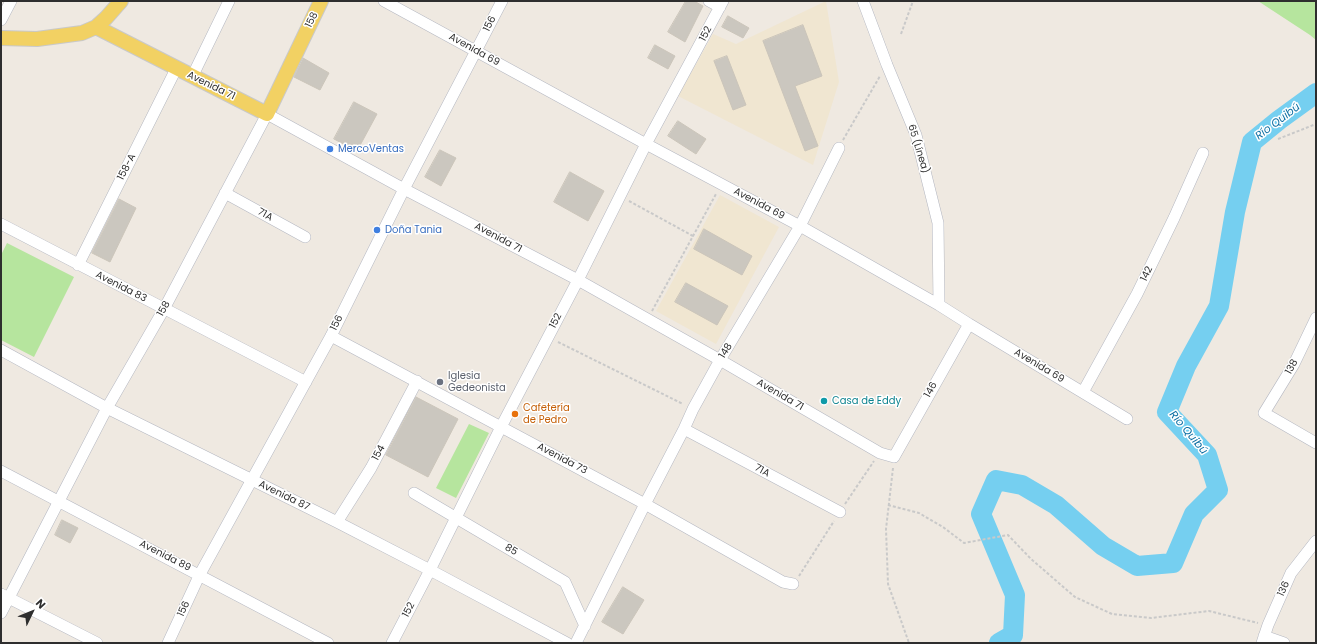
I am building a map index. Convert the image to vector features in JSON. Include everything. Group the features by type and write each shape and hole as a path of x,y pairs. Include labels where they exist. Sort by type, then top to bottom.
{"main road":[{"path":"1,38 37,39 82,32 96,27 121,1"},
{"name":"158","path":"267,114 322,1"},
{"name":"Avenida 71","path":"96,27 267,114"}],"street":[{"path":"1,20 11,1"},
{"path":"192,77 229,1"},
{"name":"Avenida 69","path":"384,1 800,226 939,305 1127,419"},
{"name":"156","path":"168,643 200,574 331,336 404,189 502,1"},
{"path":"709,1 722,4"},
{"name":"65 (Línea)","path":"863,1 887,65 916,135 938,223 939,305"},
{"name":"152","path":"392,643 646,144 722,4"},
{"name":"158-A","path":"78,265 176,69"},
{"name":"Avenida 71","path":"267,114 404,189 578,280 880,453 894,457"},
{"name":"158","path":"1,613 5,596 58,501 107,408 164,309 267,114"},
{"name":"148","path":"576,643 693,410 720,360 800,226 839,148"},
{"name":"142","path":"1083,392 1140,287 1174,218 1203,153"},
{"name":"71A","path":"225,192 305,237"},
{"name":"Avenida 83","path":"2,227 306,382"},
{"name":"138","path":"1316,318 1294,364 1264,413 1316,443"},
{"name":"146","path":"894,457 969,324"},
{"name":"Avenida 73","path":"331,336 645,504 783,582 793,584"},
{"name":"Avenida 87","path":"1,350 107,408 430,570 567,643"},
{"name":"154","path":"336,522 371,468 417,381"},
{"name":"71A","path":"684,430 840,512"},
{"name":"Avenida 89","path":"1,471 200,574 328,643"},
{"name":"85","path":"414,493 565,582 585,626"},
{"name":"136","path":"1264,634 1291,573 1316,542"},
{"path":"5,596 97,643"},
{"path":"1264,634 1284,643"}],"path":[{"path":"902,34 913,1"},
{"path":"839,148 887,65"},
{"path":"1278,139 1316,124"},
{"path":"648,320 721,184"},
{"path":"620,196 693,236"},
{"path":"548,337 693,410"},
{"path":"894,457 886,529 888,584 908,642"},
{"path":"888,504 919,513 943,527 964,543 1008,535 1031,559 1075,597 1112,614 1151,618 1209,611 1264,634"}],"shaded area":[{"path":"826,1 839,82 813,165 678,96 713,34 736,44"},
{"path":"720,195 779,227 716,344 656,311"}],"green space":[{"path":"1258,1 1316,1 1316,40 1310,35"},
{"path":"7,243 74,277 34,357 1,340 1,255"},
{"path":"469,424 489,433 456,498 436,488"}],"building":[{"path":"686,1 694,1 703,6 685,42 668,32"},
{"path":"728,16 749,28 743,38 722,27"},
{"path":"803,25 822,76 795,86 818,146 805,151 763,41"},
{"path":"655,45 675,56 668,69 648,58"},
{"path":"727,56 746,105 733,110 714,61"},
{"path":"303,58 329,73 320,90 294,77"},
{"path":"354,102 377,114 357,151 334,139"},
{"path":"678,121 706,139 696,154 668,136"},
{"path":"440,150 456,158 441,186 425,177"},
{"path":"570,172 604,191 588,221 554,202"},
{"path":"119,199 136,208 110,262 92,253"},
{"path":"704,229 752,256 742,275 694,249"},
{"path":"686,283 728,306 717,325 675,302"},
{"path":"416,397 458,419 428,477 386,455"},
{"path":"62,520 78,528 70,543 55,535"},
{"path":"623,587 644,600 623,634 602,622"}],"waterway":[{"name":"Río Quibú","path":"999,643 1013,635 1015,595 981,514 996,480 1022,485 1056,505 1103,546 1137,566 1173,563 1194,514 1218,490 1207,455 1167,412 1186,366 1219,306 1235,212 1252,142 1316,93"}],"place":[{"name":"MercoVentas","path":"330,149"},
{"name":"Doña Tania","path":"377,230"},
{"name":"Iglesia Gedeonista","path":"440,382"},
{"name":"Casa de Eddy","path":"824,401"},
{"name":"Cafetería de Pedro","path":"515,414"}]}
